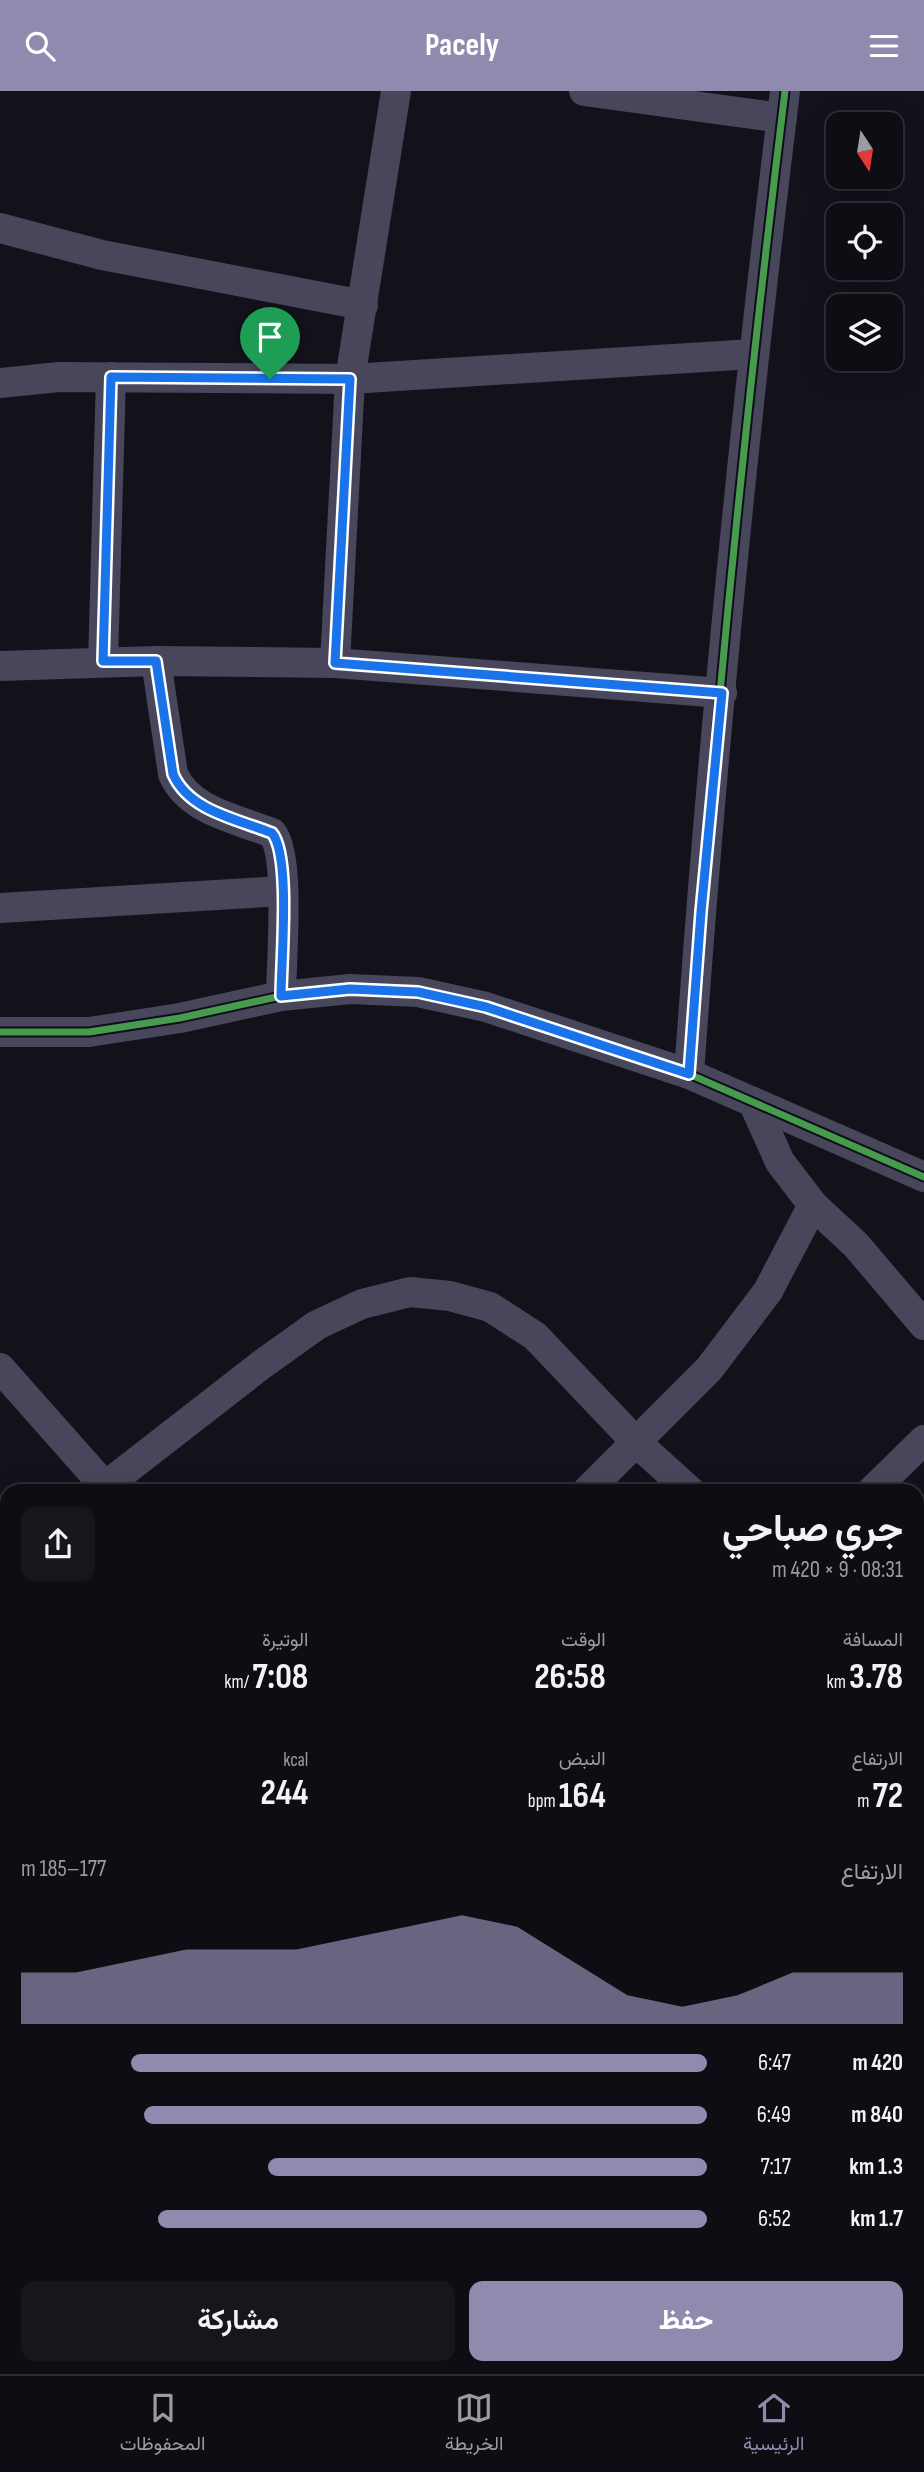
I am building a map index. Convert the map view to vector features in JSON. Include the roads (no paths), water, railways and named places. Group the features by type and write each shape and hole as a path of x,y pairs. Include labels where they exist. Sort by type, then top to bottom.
{"street":[{"path":"335,663 350,379 396,91"},
{"path":"584,91 783,104 753,354 701,912 689,1074"},
{"path":"0,228 102,255 363,305"},
{"path":"0,383 59,377 350,379 753,354"},
{"path":"103,661 111,377"},
{"path":"0,666 103,661 335,663 722,693"},
{"path":"156,661 173,774 179,789 203,806 272,833 279,841 283,891 281,996"},
{"path":"0,908 283,891"},
{"path":"0,1033 89,1032 180,1018 281,996 350,989 418,992 486,1007 689,1074 924,1177"},
{"path":"753,1102 780,1162 813,1205 856,1245 924,1325"},
{"path":"594,1484 709,1369 747,1321 788,1258 813,1205"},
{"path":"110,1484 261,1365 317,1325 362,1304 410,1292 450,1296 490,1307 535,1336 637,1443 682,1484"},
{"path":"0,1368 100,1484"},
{"path":"879,1484 924,1440"}]}
